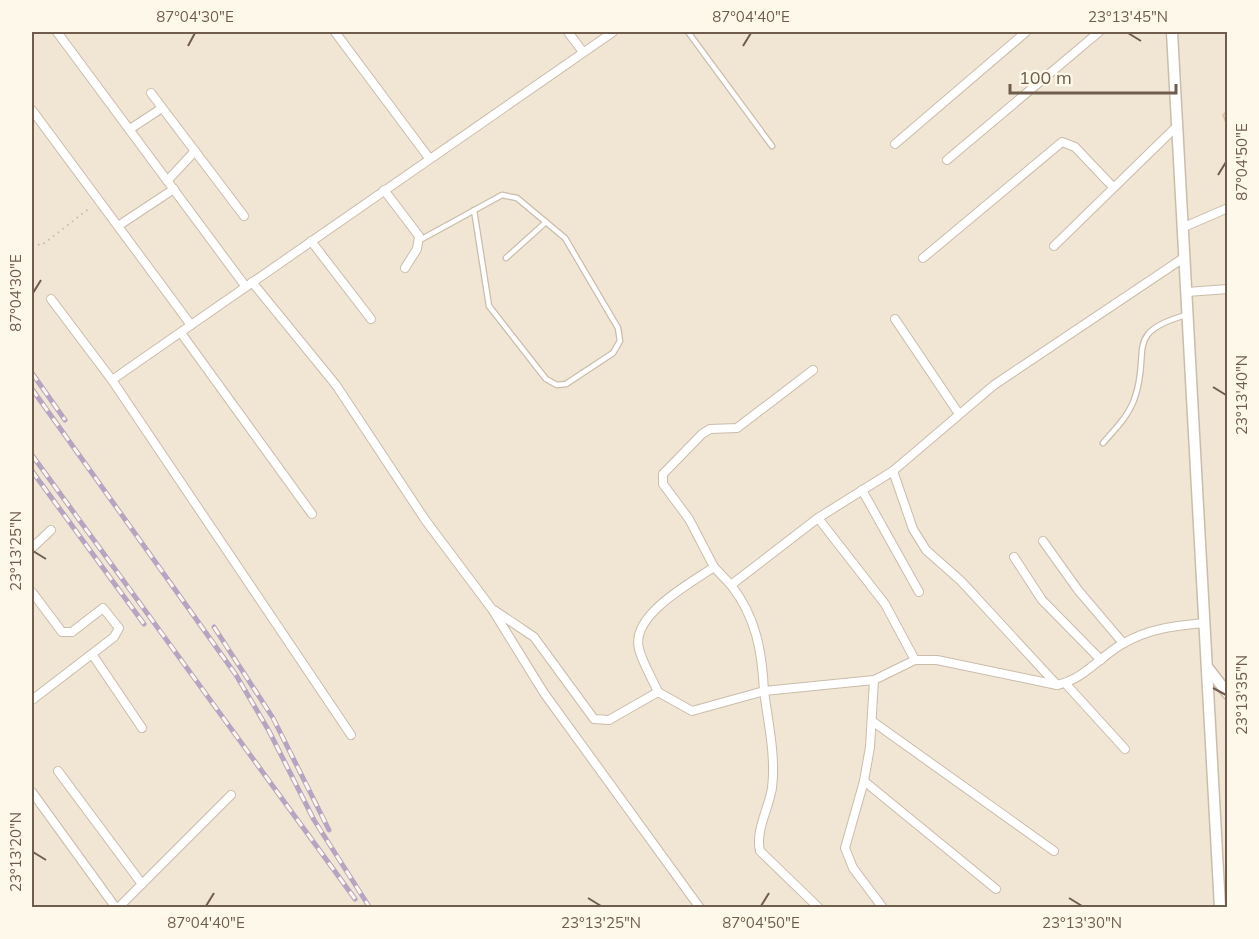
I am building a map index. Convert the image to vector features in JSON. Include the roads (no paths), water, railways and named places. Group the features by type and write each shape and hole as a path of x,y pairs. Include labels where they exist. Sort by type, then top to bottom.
{"street":[{"path":"57,32 174,189 249,284 336,386 426,521 492,609 544,693 700,908"},
{"path":"335,32 429,158"},
{"path":"568,32 583,52"},
{"path":"112,380 429,158 614,32"},
{"path":"895,144 1026,32"},
{"path":"947,160 1099,32"},
{"path":"1172,32 1220,908"},
{"path":"151,93 244,216"},
{"path":"130,129 162,108"},
{"path":"32,110 191,325"},
{"path":"1054,246 1177,126"},
{"path":"923,258 1062,142 1075,147 1113,187"},
{"path":"168,180 195,151"},
{"path":"118,226 174,189"},
{"path":"384,190 420,240 405,268"},
{"path":"1184,227 1227,208"},
{"path":"311,242 371,319"},
{"path":"731,585 818,518 893,471 994,385 1185,257"},
{"path":"1187,292 1227,289"},
{"path":"51,299 112,380 351,735"},
{"path":"895,319 959,414"},
{"path":"181,333 312,513"},
{"path":"813,370 737,428 705,431 663,474 663,484 689,519 714,567 745,603 760,643 773,773 769,807 759,835 760,851 819,908"},
{"path":"893,471 913,529 920,542 1125,749"},
{"path":"862,490 919,592"},
{"path":"818,518 885,604 915,660"},
{"path":"32,548 51,530"},
{"path":"1043,541 1078,590 1123,643"},
{"path":"1014,557 1042,600 1101,660"},
{"path":"714,567 668,600 643,624 638,641 639,650 658,692 692,711 764,691 874,680 915,660 937,660 1061,684 1077,679 1123,643 1163,627 1205,623"},
{"path":"32,592 59,629 66,633 72,632 100,608 106,609 118,631 32,700"},
{"path":"492,609 534,637 594,719 609,720 658,692"},
{"path":"92,654 142,728"},
{"path":"1208,668 1227,694"},
{"path":"874,680 872,721 864,781 847,839 846,855 881,907"},
{"path":"872,721 1054,851"},
{"path":"58,771 142,884"},
{"path":"864,781 996,889"},
{"path":"32,792 117,908 231,795"}],"lane":[{"path":"688,32 772,146"},
{"path":"420,240 474,210 502,195 511,195 565,238 575,252 620,335 613,353 561,385 546,379 489,306 484,293 474,210"},
{"path":"506,258 546,222"},
{"path":"1103,443 1127,415 1133,404 1138,386 1143,345 1148,333 1160,322 1188,314"}],"railway":[{"path":"32,373 65,420"},
{"path":"32,389 236,675 269,731 314,820 370,908"},
{"path":"32,455 355,899"},
{"path":"32,471 144,624"},
{"path":"214,627 273,718 329,830"}]}
